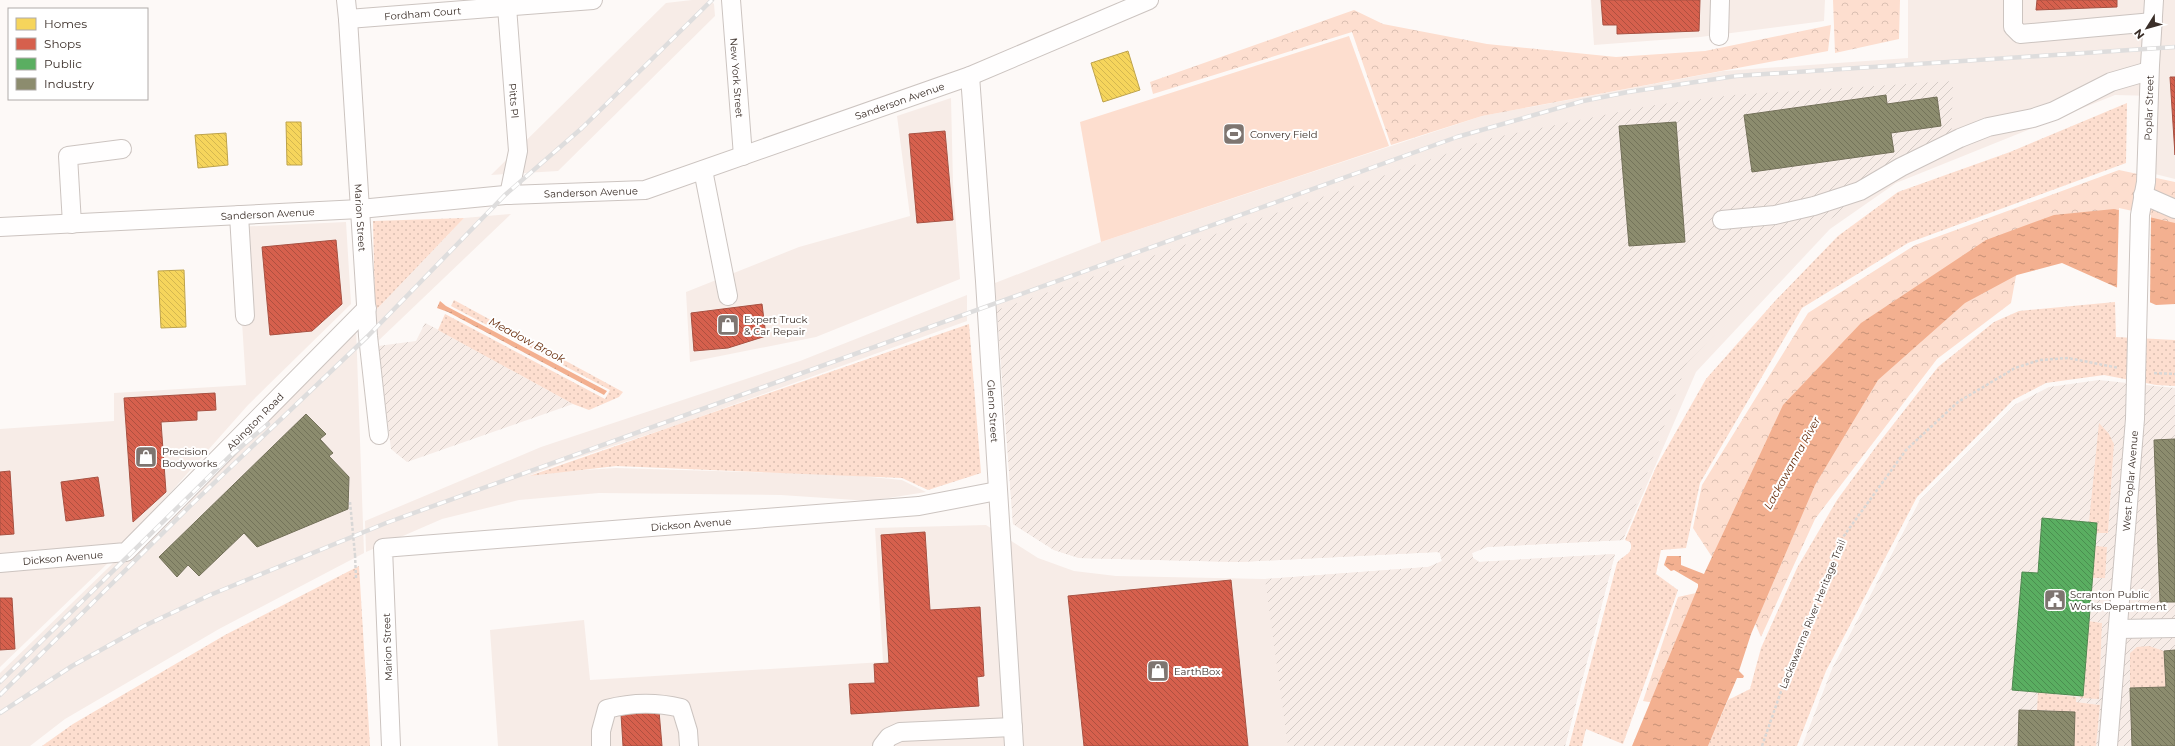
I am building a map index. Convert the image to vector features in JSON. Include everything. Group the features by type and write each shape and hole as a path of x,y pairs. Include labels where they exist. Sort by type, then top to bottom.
{"street":[{"name":"Marion Street","path":"346,0 367,308 379,435"},
{"name":"Fordham Court","path":"348,19 593,0"},
{"name":"New York Street","path":"731,0 743,156"},
{"name":"Sanderson Avenue","path":"0,227 360,209 509,195 645,190 970,76 1149,0"},
{"path":"1718,36 1720,0"},
{"path":"2013,0 2013,27 2020,34 2153,22"},
{"name":"Poplar Street","path":"2140,215 2146,182 2154,0"},
{"name":"Pitts Pl","path":"506,7 518,151 509,195"},
{"path":"1722,220 1775,215 1814,206 1860,191 1901,167 1960,138 1988,128 2034,118 2054,111 2111,82 2150,71"},
{"name":"Glenn Street","path":"970,76 985,281 997,491 1005,577 1014,746"},
{"path":"72,224 68,156 122,149"},
{"path":"703,170 728,296"},
{"path":"2143,195 2175,209"},
{"path":"239,215 245,316"},
{"name":"West Poplar Avenue","path":"2108,746 2135,419 2140,215"},
{"name":"Abington Road","path":"126,552 367,308"},
{"name":"Dickson Avenue","path":"384,548 919,506 997,491"},
{"name":"Marion Street","path":"384,548 391,746"},
{"name":"Dickson Avenue","path":"0,563 126,552"},
{"path":"2118,629 2175,628"},
{"path":"601,746 600,731 607,709 627,704 660,703 681,708 688,732 689,746"},
{"path":"882,746 889,737 900,732 1013,727"}],"path":[{"name":"Lackawanna River Heritage Trail","path":"1762,746 1793,657 1842,536 1906,450 1958,402 2015,368 2040,360 2068,358 2114,367"},
{"path":"2152,373 2175,374"},
{"path":"350,502 356,578"}],"shaded area":[{"path":"692,0 710,0 714,4 715,16 558,171 491,175 666,3"},
{"path":"1591,0 1825,0 1824,21 1700,37 1594,45"},
{"path":"1908,0 2175,0 2175,179 2155,174 2156,96 2115,95 1896,183 1830,229 1696,372 1623,540 1487,547 1472,553 1473,558 1479,562 1615,554 1565,746 498,746 490,630 584,620 590,680 883,662 875,528 986,525 1038,558 1074,571 1116,576 1265,579 1428,567 1437,565 1442,561 1440,553 1437,552 1239,562 1079,558 1054,550 1013,524 995,283 1101,242 1482,116 1723,71 1908,58"},
{"path":"1953,81 1951,149 1897,172 1818,228 1687,363 1623,540 1487,547 1472,553 1473,558 1479,562 1615,554 1565,746 1288,746 1265,579 1428,567 1442,561 1440,553 1239,562 1079,558 1054,550 1013,524 997,310 1492,138 1648,106 1733,95"},
{"path":"951,98 953,184 960,279 816,337 690,362 686,292 799,247 910,216 897,116"},
{"path":"511,214 377,342 375,311 464,218"},
{"path":"346,222 351,304 248,405 108,563 0,667 0,429 114,421 114,393 246,385 236,227"},
{"path":"967,295 967,321 677,425 564,462 528,476 566,471 616,468 850,475 902,480 926,492 870,501 781,495 599,493 519,500 442,519 366,552 365,521 541,447 800,361"},
{"path":"425,323 573,404 407,462 391,449 378,346 416,341"},
{"path":"356,327 364,553 219,629 65,719 30,746 0,746 0,673"},
{"path":"2099,380 2175,388 2175,746 2096,746 2100,705 2076,702 2076,697 2039,692 2037,710 2075,712 2074,746 1802,746 1832,669 1920,500 2016,404 2049,387","holes":["2109,434 2114,444 2108,533 2097,533 2097,523 2089,522","2089,621 2102,623 2099,694 2081,696"]}],"green space":[{"path":"1833,0 1900,0 1899,39 1835,53"},
{"path":"1354,10 1383,24 1487,44 1616,57 1705,51 1831,25 1828,51 1482,116 1391,145 1352,32 1153,94 1150,82"},
{"name":"Convery Field","path":"1349,36 1389,146 1101,242 1080,122"},
{"path":"2127,103 2126,163 1908,243 1802,308 1700,483 1686,548 1661,550 1656,574 1678,590 1623,744 1586,729 1582,746 1569,746 1617,563 1631,549 1630,542 1625,540 1656,467 1706,379 1775,301 1838,236 1898,192 2010,152"},
{"path":"2119,170 2175,182 2175,243 2021,249 2011,303 1937,359 1815,519 1761,637 1754,621 1693,528 1702,485 1808,313 1915,245"},
{"path":"464,218 375,311 373,221"},
{"path":"454,300 623,392 619,397 589,410 573,404 438,330 445,314 605,399 610,390 451,306"},
{"path":"2115,302 2116,337 2175,340 2175,386 2156,385 2104,375 2046,383 2013,400 1917,497 1826,671 1797,746 1708,746 1728,700 1750,689 1761,648 1797,568 1837,500 1878,444 1938,367 1994,322 2019,311"},
{"path":"969,324 981,473 928,490 902,478 616,466 529,476"},
{"path":"2099,423 2109,434 2114,444 2108,533 2096,533 2097,523 2089,522"},
{"path":"2095,546 2107,547 2105,578 2092,578"},
{"path":"359,566 370,746 42,746 73,724 225,635"},
{"path":"1696,593 1660,704 1643,701 1678,597"},
{"path":"2089,621 2102,623 2099,699 2080,698"},
{"path":"2149,646 2164,651 2166,687 2130,688 2130,653 2137,647"},
{"path":"2038,692 2076,697 2076,702 2100,705 2096,746 2074,746 2075,712 2037,710"}],"water":[{"name":"Lackawanna River","path":"2114,209 2175,223 2175,304 2156,305 2062,263 2017,275 1965,303 1878,380 1815,485 1751,634 1739,671 1744,676 1743,678 1737,678 1708,746 1632,746 1698,587 1698,584 1674,570 1671,571 1664,565 1667,556 1681,556 1681,565 1704,574 1783,405 1861,323 1986,240 2054,215"},
{"path":"440,301 446,306 607,391 604,395 448,312 437,308"}],"pier":[{"path":"2119,208 2151,215 2150,304 2117,289"}],"building: Homes":[{"path":"1128,51 1140,90 1103,102 1091,63"},
{"path":"286,122 301,122 302,165 287,165"},
{"path":"226,133 228,165 198,168 195,135"},
{"path":"184,270 186,327 161,328 158,271"}],"building: Shops":[{"path":"1601,0 1700,0 1699,31 1617,34 1617,25 1603,25"},
{"path":"2037,0 2117,0 2117,7 2036,10"},
{"path":"2170,77 2175,77 2175,155"},
{"path":"945,131 953,220 917,223 909,134"},
{"path":"336,240 342,304 312,331 270,335 262,247"},
{"name":"Expert Truck & Car Repair","path":"762,304 766,336 728,348 694,351 691,313"},
{"name":"Precision Bodyworks","path":"215,393 216,410 197,411 197,420 161,422 166,492 133,522 124,398"},
{"path":"10,471 14,534 0,535 0,472"},
{"path":"98,477 104,516 66,521 61,482"},
{"path":"925,532 930,610 980,607 984,676 977,677 979,706 851,714 849,684 875,683 874,664 889,663 881,535"},
{"name":"EarthBox","path":"1231,580 1248,746 1084,746 1068,596"},
{"path":"0,598 12,598 15,649 0,650"},
{"path":"659,711 662,746 623,746 621,714"}],"building: Public":[{"name":"Scranton Public Works Department","path":"2042,518 2097,523 2083,696 2012,690 2022,572 2038,573"}],"building: Industry":[{"path":"1886,95 1887,104 1937,97 1941,126 1891,133 1894,152 1752,172 1744,115"},
{"path":"1676,122 1685,242 1629,246 1619,126"},
{"path":"306,414 326,434 320,439 333,453 329,456 349,477 348,509 257,547 244,533 199,576 188,565 177,577 159,557"},
{"path":"2175,439 2175,602 2160,602 2154,440"},
{"path":"2175,650 2175,746 2132,746 2130,688 2166,687 2164,651"},
{"path":"2019,710 2075,712 2074,746 2018,746"}],"railway":[{"path":"0,695 190,506 368,336 505,195 582,128 712,0"},
{"path":"0,713 72,666 144,626 210,595 386,523 1457,137 1583,101 1628,92 1736,76 2175,47"},
{"path":"0,682 229,457 268,424"}],"place":[{"name":"Convery Field","path":"1234,134"},
{"name":"Expert Truck & Car Repair","path":"728,325"},
{"name":"Precision Bodyworks","path":"146,457"},
{"name":"Scranton Public Works Department","path":"2055,600"},
{"name":"EarthBox","path":"1158,671"}],"water label":[{"name":"Meadow Brook","path":"527,340"}]}
